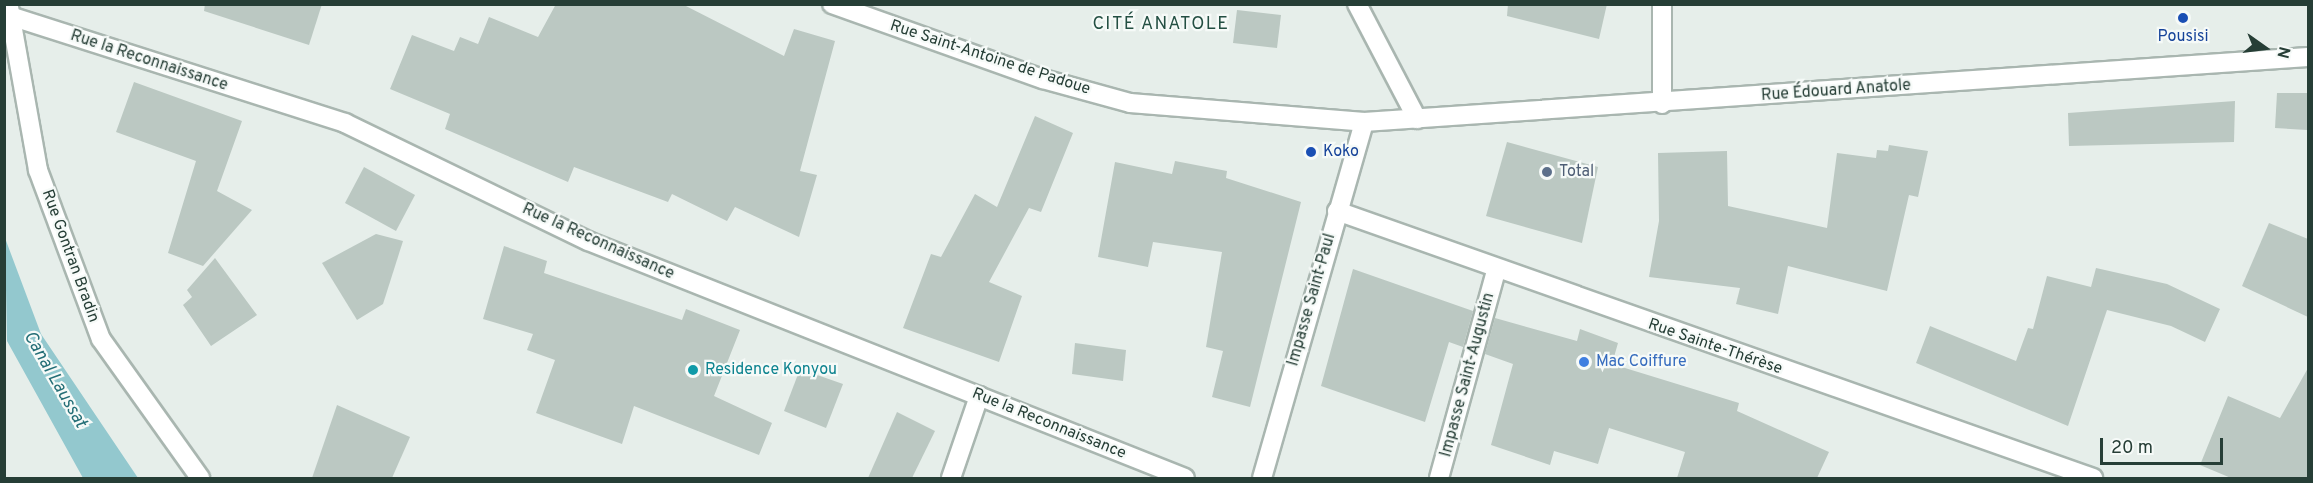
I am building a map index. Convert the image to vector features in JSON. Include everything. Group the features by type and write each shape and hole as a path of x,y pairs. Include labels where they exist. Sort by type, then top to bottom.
{"street":[{"name":"Rue Saint-Antoine de Padoue","path":"832,4 1043,79 1130,103 1364,122"},
{"path":"1357,4 1417,119"},
{"path":"1662,4 1662,104"},
{"name":"Rue la Reconnaissance","path":"9,10 345,123 588,242 1185,478"},
{"name":"Rue Gontran Bradin","path":"9,10 38,170 101,339 200,478"},
{"name":"Rue Édouard Anatole","path":"1364,122 1662,104 2308,57"},
{"name":"Impasse Saint-Paul","path":"1262,478 1364,122"},
{"name":"Rue Sainte-Thérèse","path":"1337,211 1496,271 2093,478"},
{"name":"Impasse Saint-Augustin","path":"1439,478 1496,271"},
{"path":"951,478 979,396"}],"water":[{"name":"Canal Laussat","path":"5,238 41,334 138,478 83,478 7,341"}],"building":[{"path":"205,4 322,4 309,45 204,11"},
{"path":"556,4 682,4 784,56 794,29 835,41 800,171 817,175 799,237 735,207 727,221 672,194 668,202 574,167 568,182 445,129 450,114 390,89 412,35 454,51 460,37 478,44 489,17 538,37"},
{"path":"1508,4 1607,4 1599,39 1507,16"},
{"path":"1237,10 1281,15 1277,48 1233,43"},
{"path":"134,82 242,121 217,191 252,210 203,266 168,253 196,161 116,132"},
{"path":"2277,93 2308,93 2307,130 2275,128"},
{"path":"2235,101 2234,142 2069,146 2068,113"},
{"path":"1035,116 1073,133 1041,212 1029,208 989,282 1022,296 999,362 903,328 931,254 941,257 975,194 997,207"},
{"path":"1507,142 1598,167 1582,243 1486,216"},
{"path":"1889,145 1928,151 1918,197 1909,195 1887,291 1788,266 1778,314 1736,304 1740,288 1649,277 1659,221 1658,153 1727,151 1728,206 1827,228 1837,153 1876,158 1877,150 1888,151"},
{"path":"1175,161 1227,171 1226,178 1301,202 1250,407 1212,397 1223,351 1206,347 1222,252 1153,242 1148,267 1098,257 1115,162 1172,174"},
{"path":"364,167 415,195 396,231 345,203"},
{"path":"2269,223 2308,239 2308,317 2242,286"},
{"path":"376,234 403,241 383,304 357,320 322,263"},
{"path":"504,246 547,261 544,273 682,320 686,309 740,330 714,396 772,423 759,455 634,406 622,444 536,413 555,360 527,350 533,334 483,319"},
{"path":"215,258 257,315 211,346 183,305 192,297 187,290"},
{"path":"2096,268 2167,284 2220,309 2205,342 2171,326 2107,310 2068,426 1916,363 1930,326 2016,361 2028,328 2033,329 2047,276 2091,287"},
{"path":"1353,269 1473,311 1463,347 1449,342 1425,422 1321,386"},
{"path":"1495,318 1577,341 1580,329 1618,343 1612,364 1739,403 1737,411 1829,452 1817,478 1677,478 1685,452 1609,428 1598,464 1554,451 1550,465 1491,445 1513,364 1485,354"},
{"path":"1075,343 1126,350 1123,381 1072,374"},
{"path":"2308,368 2308,478 2231,478 2200,465 2228,396 2280,418"},
{"path":"800,369 843,384 826,428 784,411"},
{"path":"337,405 410,437 392,478 312,478"},
{"path":"897,412 935,431 912,478 868,478"}],"place":[{"name":"Pousisi","path":"2183,18"},
{"name":"Koko","path":"1311,152"},
{"name":"Total","path":"1547,172"},
{"name":"Mac Coiffure","path":"1584,362"},
{"name":"Residence Konyou","path":"693,370"}],"district":[{"name":"CITÉ ANATOLE","path":"1161,25"}]}
